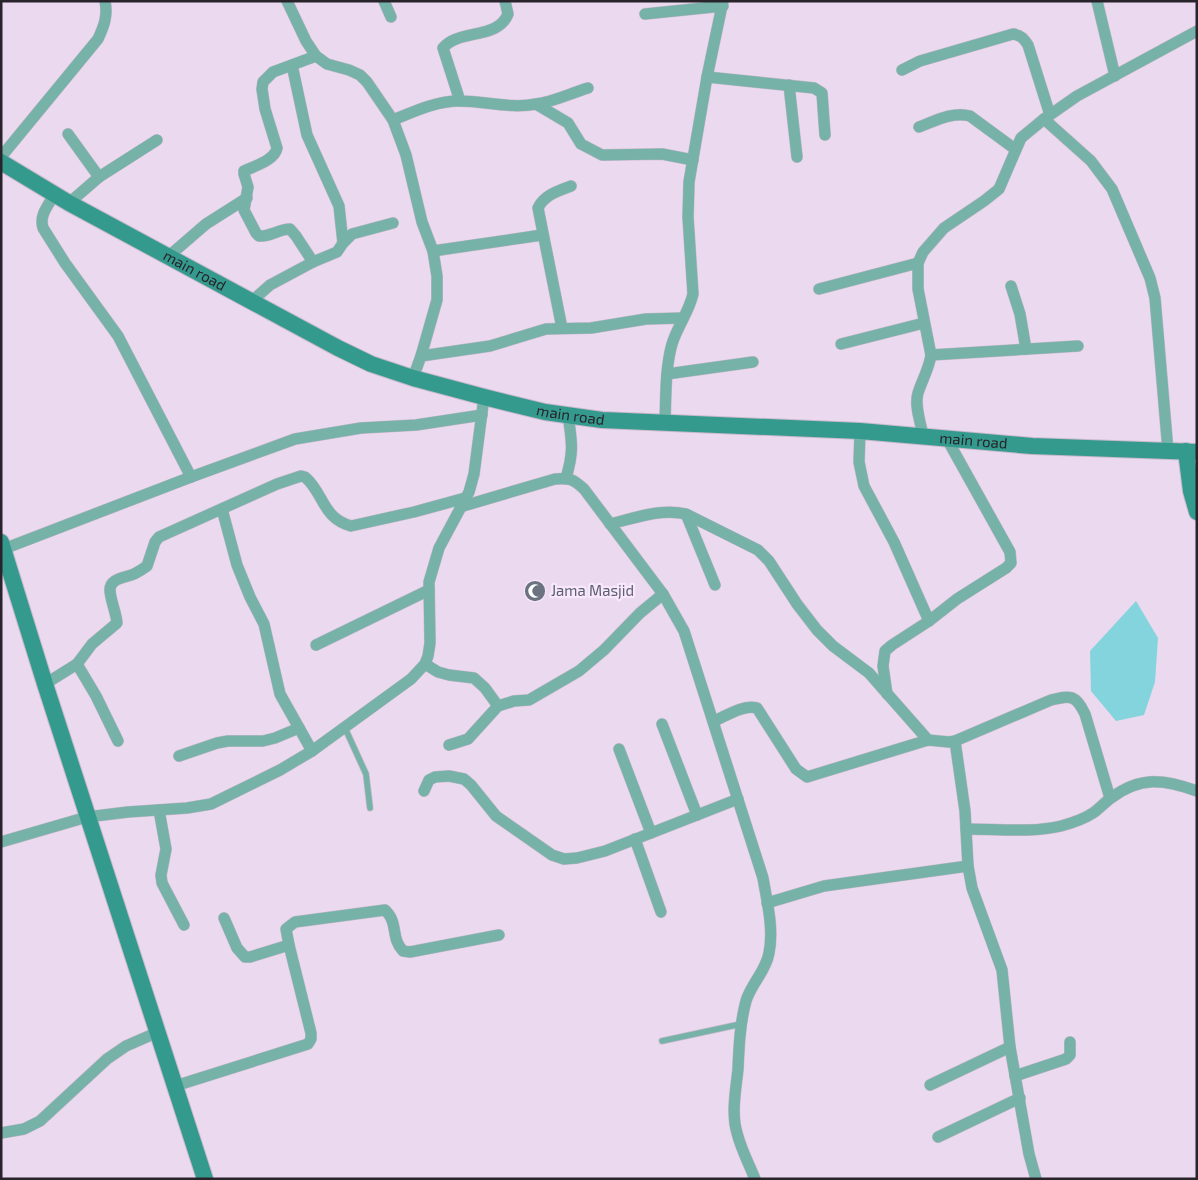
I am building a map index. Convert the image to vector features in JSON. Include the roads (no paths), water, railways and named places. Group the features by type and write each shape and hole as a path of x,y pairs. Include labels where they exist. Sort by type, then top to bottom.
{"main road":[{"name":"main road","path":"1,162 61,199 371,364 413,378 545,412 602,420 860,431 1032,446 1192,452"},
{"path":"1192,452 1191,491 1197,512"},
{"path":"2,547 87,817 205,1179"}],"street":[{"path":"1,157 98,39 106,18 105,1"},
{"path":"288,1 306,41 316,56 326,64 360,75 367,82 393,120 406,154 422,222 433,251 437,276 437,300 413,378"},
{"path":"384,1 391,18"},
{"path":"460,101 443,48 450,42 502,24 508,14 505,1"},
{"path":"1097,1 1115,76"},
{"path":"645,14 723,4 707,77 689,182 688,217 693,294 672,345 667,374 665,422"},
{"path":"923,436 917,400 931,355 918,289 918,263 922,252 944,228 999,189 1015,149 1022,138 1047,117 1077,96 1197,31"},
{"path":"902,70 920,61 1014,34 1024,38 1028,45 1047,117 1091,161 1112,189 1150,278 1155,298 1168,451"},
{"path":"313,262 290,229 265,236 259,236 256,233 244,210 248,187 244,171 272,157 277,148 265,109 262,89 263,82 273,72 316,56"},
{"path":"292,65 307,135 339,206 343,242"},
{"path":"707,77 814,88 822,92 825,135"},
{"path":"789,85 797,157"},
{"path":"393,120 430,105 446,102 536,104 588,88"},
{"path":"536,104 568,123 581,144 602,155 662,154 693,160"},
{"path":"920,127 955,114 962,114 970,116 1015,149"},
{"path":"68,134 100,177"},
{"path":"157,140 100,177 61,199 43,214 41,222 65,263 118,336 191,477"},
{"path":"562,328 538,208 540,202 546,197 570,186"},
{"path":"169,256 206,224 247,198"},
{"path":"252,301 270,285 313,262 337,252 343,242 352,234 393,223"},
{"path":"433,251 542,235"},
{"path":"819,289 918,263"},
{"path":"1011,286 1020,314 1026,349"},
{"path":"421,356 490,346 546,329 591,328 646,319 683,318"},
{"path":"841,344 924,323"},
{"path":"931,355 1078,346"},
{"path":"667,374 754,362"},
{"path":"1,842 87,817 187,808 210,804 280,770 312,751 411,678 425,664 428,656 430,642 429,582 439,548 469,492 474,474 484,397"},
{"path":"2,547 295,439 361,428 416,425 482,415"},
{"path":"566,478 572,457 573,445 568,415"},
{"path":"860,431 859,462 864,486 894,542 929,621"},
{"path":"887,694 883,666 885,651 1012,563 1010,552 947,439"},
{"path":"45,684 77,664 92,644 117,623 110,591 112,583 148,566 155,542 159,537 277,484 305,476 327,510 341,523 351,526 462,502 555,479 566,478 574,480 584,489 663,594 684,631 763,878 770,936 769,954 763,972 746,999 741,1024 734,1120 737,1133 755,1179"},
{"path":"222,509 237,565 250,598 264,624 280,694 312,751"},
{"path":"610,524 661,512 676,511 686,514 758,550 769,561 796,604 818,630 833,646 869,673 928,740"},
{"path":"686,514 715,585"},
{"path":"316,644 429,590"},
{"path":"449,745 468,739 498,706 514,701 529,700 579,671 604,650 640,612 663,594"},
{"path":"77,664 96,696 118,741"},
{"path":"425,664 438,672 474,678 485,688 498,706"},
{"path":"714,720 752,706 757,708 796,769 807,777 928,740 955,741 1051,700 1065,696 1080,702 1110,798"},
{"path":"662,724 697,815"},
{"path":"179,756 228,741 263,741 299,728"},
{"path":"955,741 972,888 1002,970 1010,1047 1029,1154 1036,1179"},
{"path":"619,749 651,833"},
{"path":"424,791 430,780 435,777 449,776 464,779 496,816 552,855 564,859 577,858 605,851 738,800"},
{"path":"966,829 1036,829 1059,826 1093,814 1110,798 1132,786 1151,781 1168,782 1197,791"},
{"path":"159,810 166,849 161,875 162,883 184,925"},
{"path":"635,839 661,912"},
{"path":"767,903 824,886 968,866"},
{"path":"175,1086 308,1044 311,1039 311,1032 286,929 295,922 385,910 392,917 397,944 403,951 410,952 499,935"},
{"path":"224,918 237,948 245,957 289,945"},
{"path":"1,1133 24,1129 40,1121 107,1059 126,1046 158,1032"},
{"path":"1015,1076 1066,1059 1070,1055 1070,1042"},
{"path":"930,1085 1010,1047"},
{"path":"938,1137 1020,1098"}],"lane":[{"path":"345,728 366,774 370,808"},
{"path":"662,1041 741,1024"}],"water":[{"path":"1136,601 1158,638 1155,682 1144,715 1116,721 1091,691 1090,651"}],"place":[{"name":"Jama Masjid","path":"535,591"}]}
